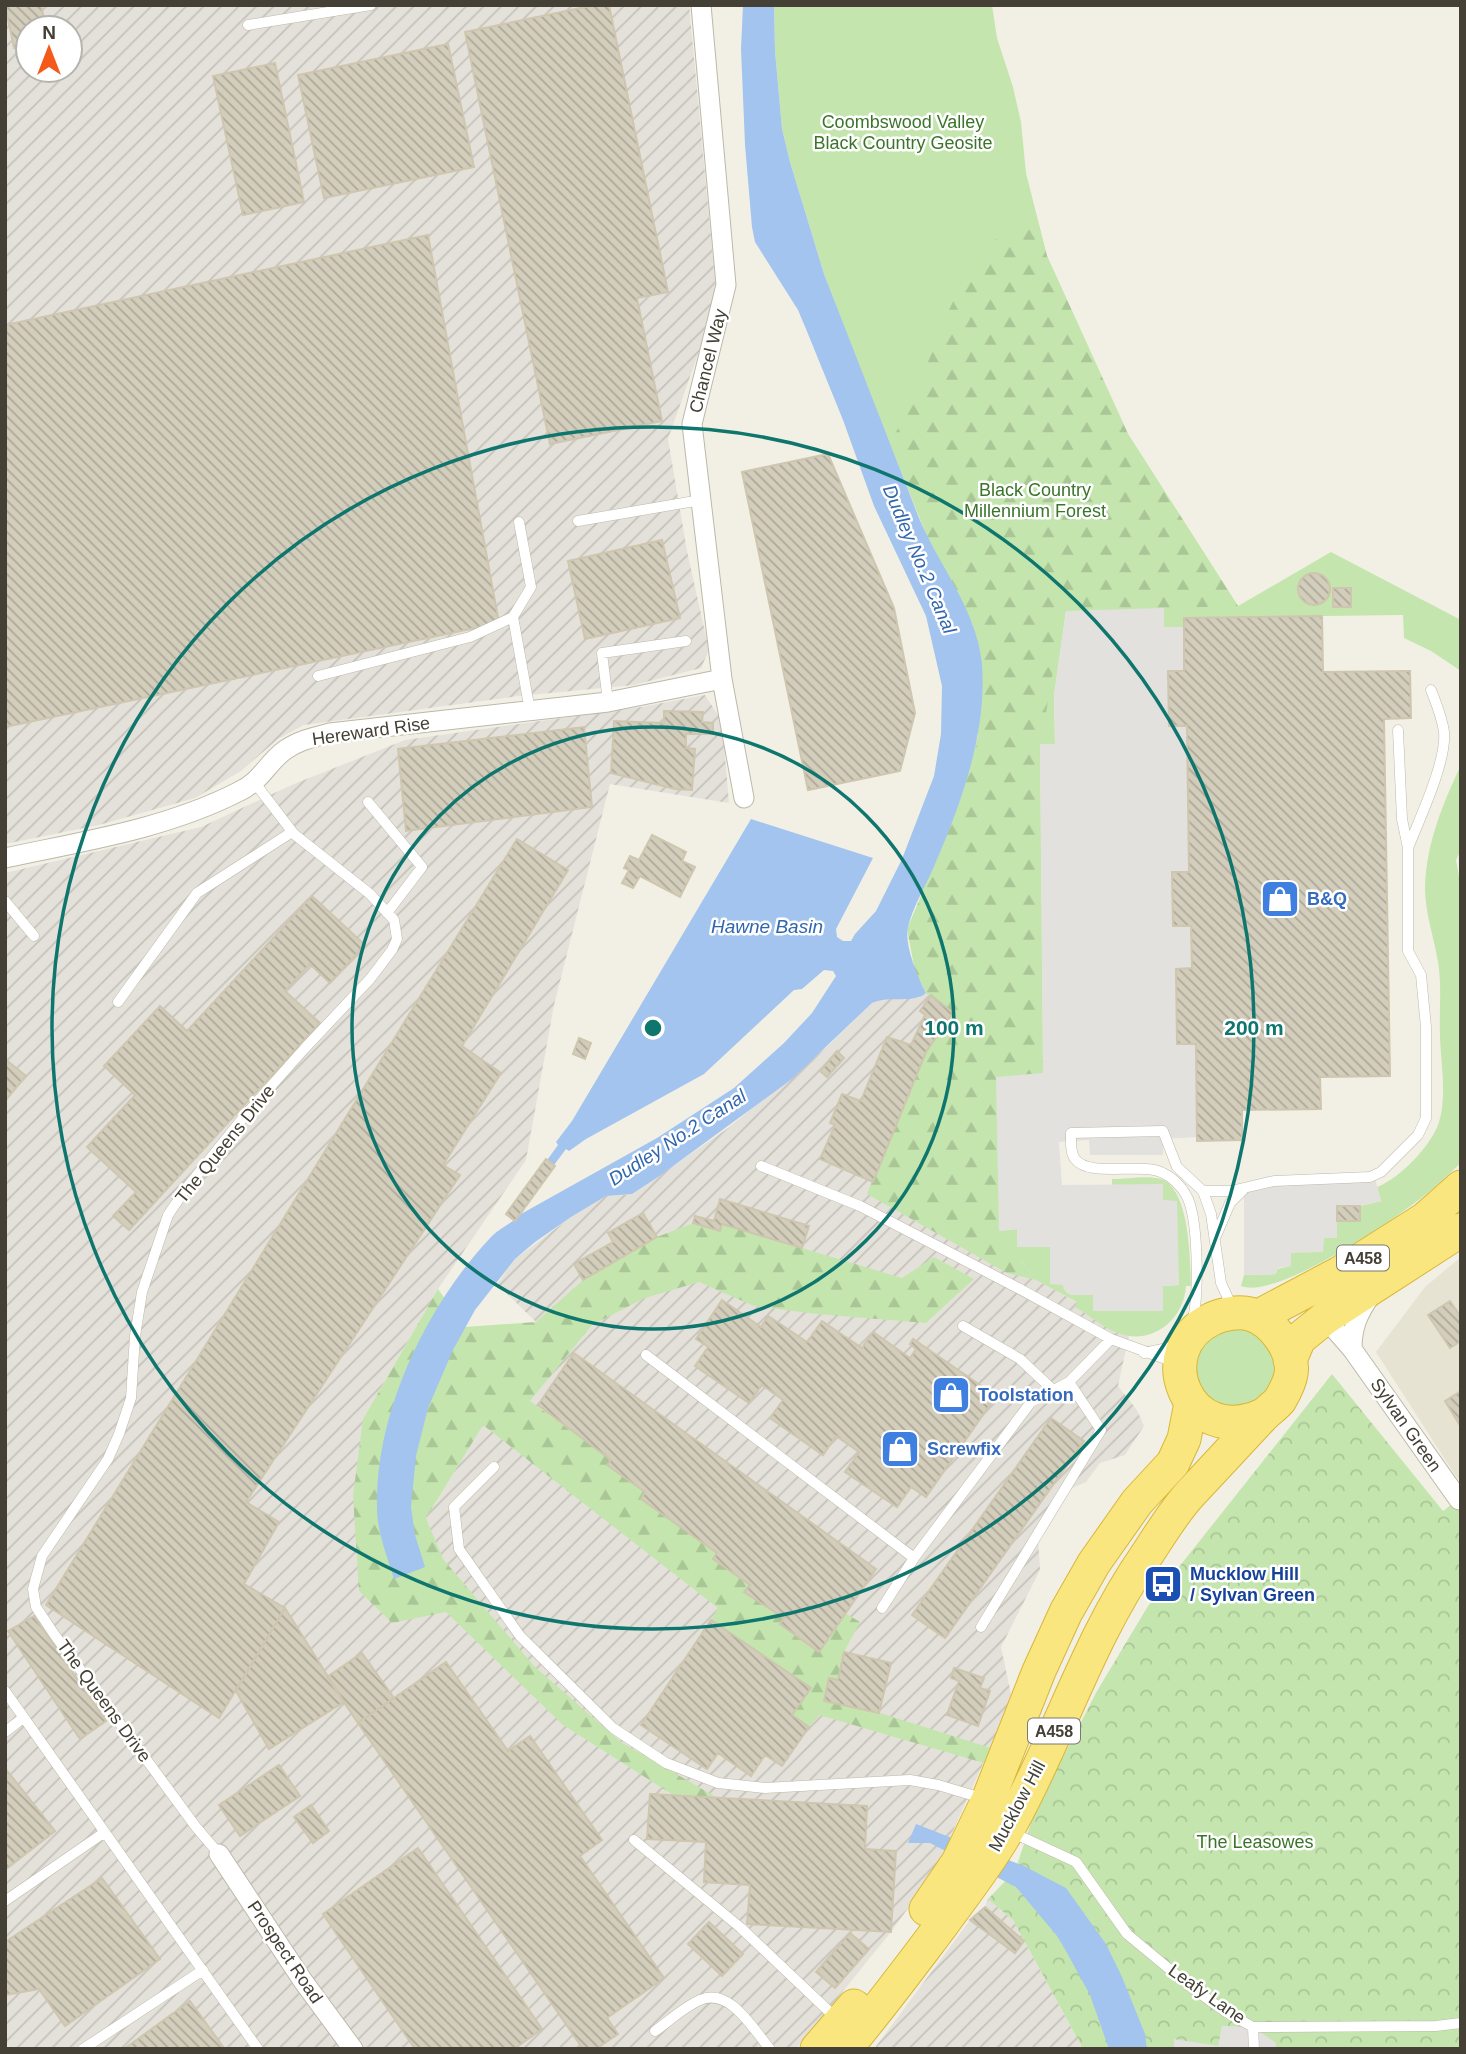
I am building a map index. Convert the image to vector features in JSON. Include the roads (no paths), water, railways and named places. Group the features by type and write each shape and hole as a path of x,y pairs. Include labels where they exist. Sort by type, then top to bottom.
{"highway":[{"name":"A458","path":"1184,1354 1193,1334 1204,1324 1223,1315 1249,1315 1361,1259 1424,1219 1461,1187"},
{"name":"Mucklow Hill","path":"817,2049 851,2038 875,2015 1008,1830 1077,1678 1121,1595 1189,1495 1263,1415 1278,1403 1291,1374 1290,1360 1299,1339 1325,1318 1461,1230"},
{"path":"1249,1315 1272,1326 1285,1346 1290,1360"},
{"name":"Mucklow Hill","path":"851,2038 919,1921 958,1862 988,1800 1039,1671 1066,1612 1094,1563 1137,1502 1173,1462 1184,1440 1191,1403 1180,1382 1184,1354"},
{"path":"1191,1403 1215,1419 1227,1422 1252,1420 1263,1415"}],"street":[{"name":"Chancel Way","path":"701,5 726,285 692,424 722,679 744,798"},
{"name":"Hereward Rise","path":"5,858 158,824 201,810 255,783 286,750 301,741 330,733 608,702 722,679"},
{"path":"1352,1349 1352,1332 1356,1317 1380,1283"},
{"name":"Sylvan Green","path":"1325,1318 1352,1349 1459,1500"},
{"name":"Prospect Road","path":"219,1854 303,1981 353,2049"}],"lane":[{"path":"248,25 371,5"},
{"path":"578,522 701,500"},
{"path":"318,676 470,637 513,617 531,587 519,522"},
{"path":"513,617 530,712"},
{"path":"608,702 602,653 686,641"},
{"path":"1408,848 1440,761 1444,735 1431,690"},
{"path":"1203,1191 1244,1189 1273,1181 1370,1177 1381,1172 1418,1135 1423,1126 1427,1107 1426,1027 1421,975 1408,951 1408,848 1402,819 1398,730"},
{"path":"255,783 292,832 370,894 387,913 422,867 368,802"},
{"path":"118,1002 197,893 292,832"},
{"path":"5,901 34,936"},
{"name":"The Queens Drive","path":"219,1854 196,1827 54,1633 36,1607 33,1589 42,1556 108,1459 119,1434 131,1398 135,1336 142,1292 168,1215 247,1113 370,979 392,950 397,939 394,920 387,913"},
{"path":"1184,1354 1195,1309 1196,1289 1194,1235 1187,1196 1170,1178 1153,1169 1107,1168 1081,1163 1075,1159 1071,1147 1071,1133 1163,1131 1177,1167 1203,1191 1216,1238 1221,1283 1233,1308 1249,1315"},
{"path":"761,1166 860,1206 1111,1339 1144,1353 1184,1354"},
{"path":"1216,1238 1230,1203 1244,1189"},
{"path":"963,1326 1020,1359 1053,1390"},
{"path":"882,1608 914,1558 1031,1402 1069,1382 1111,1339"},
{"path":"1144,1353 1184,1354"},
{"path":"646,1355 914,1558"},
{"path":"981,1628 1101,1430 1069,1382"},
{"path":"494,1467 454,1507 459,1549 520,1636 613,1728 666,1763 718,1783 765,1788 910,1780 938,1785 988,1800"},
{"path":"5,1691 258,2049"},
{"path":"5,1732 23,1718"},
{"name":"Leafy Lane","path":"1008,1830 1076,1862 1127,1934 1191,1987 1253,2027 1436,2026 1461,2023"},
{"path":"5,1901 105,1832"},
{"path":"634,1840 741,1928 851,2038"},
{"path":"83,2049 203,1970"},
{"path":"655,2031 698,2000 713,1996 723,1999 737,2010 770,2049"},
{"path":"1253,2027 1254,2049"}],"water":[{"path":"743,5 774,5 782,129 824,274 919,518 965,607 979,644 983,690 981,716 970,766 954,816 908,927 910,952 926,993 915,998 872,1003 792,1079 658,1177 632,1194 606,1196 571,1217 515,1259 475,1310 453,1350 428,1408 416,1456 411,1507 415,1535 425,1567 394,1579 377,1516 379,1471 385,1434 409,1361 446,1294 468,1263 492,1236 521,1214 657,1138 734,1088 784,1043 812,1013 836,976 833,971 824,970 802,989 794,990 704,1074 569,1151 566,1149 530,1197 524,1192 558,1145 556,1142 572,1121 751,819 873,858 836,929 837,937 843,941 851,941 876,911 902,859 934,776 941,734 942,686 926,616 874,506 843,420 798,310 755,242 745,145 741,49"},
{"path":"916,1824 1024,1866 1066,1888 1106,1944 1145,2034 1147,2049 1109,2049 1090,1995 1066,1951 1057,1936 1016,1887 930,1843 908,1843"}],"place":[{"name":"B&Q","path":"1280,899"},
{"name":"Toolstation","path":"951,1395"},
{"name":"Screwfix","path":"900,1449"},
{"name":"Mucklow Hill / Sylvan Green","path":"1163,1584"}],"park label":[{"name":"Coombswood Valley Black Country Geosite","path":"903,132"},
{"name":"Black Country Millennium Forest","path":"1035,500"},
{"name":"The Leasowes","path":"1255,1842"}],"water label":[{"name":"Dudley No.2 Canal","path":"920,559"},
{"name":"Hawne Basin","path":"767,926"},
{"name":"Dudley No.2 Canal","path":"677,1137"}]}
